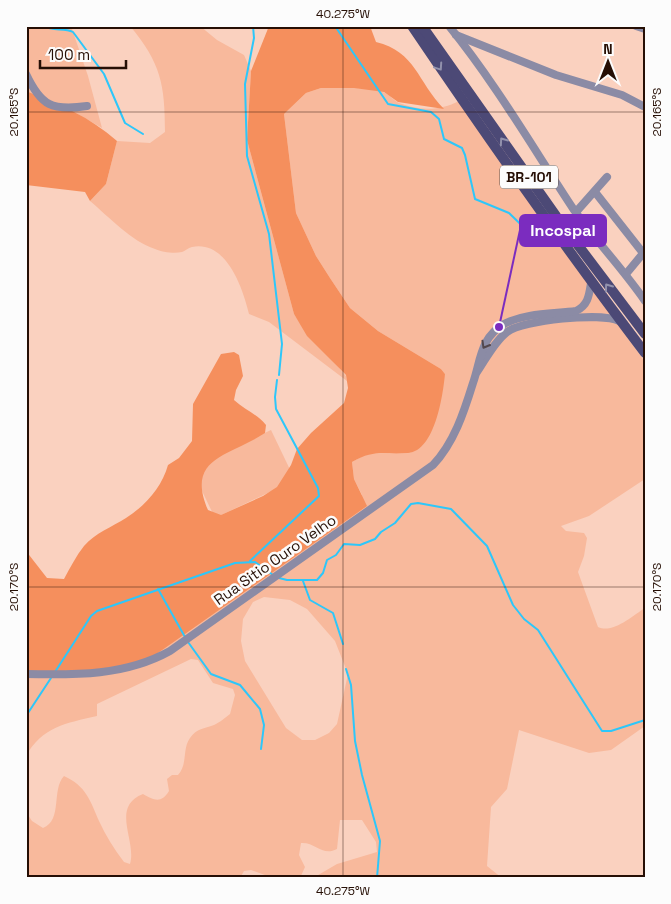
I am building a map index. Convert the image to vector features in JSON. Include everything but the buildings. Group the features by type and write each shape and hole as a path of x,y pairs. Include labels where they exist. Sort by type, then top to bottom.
{"main road":[{"name":"BR-101","path":"412,26 502,158 591,283 645,353"},
{"name":"BR-101","path":"422,26 556,216 645,334"}],"street":[{"path":"450,26 528,135 576,212 626,274 645,301"},
{"path":"636,26 645,29"},
{"path":"456,35 556,75 622,95 645,107"},
{"path":"26,74 35,92 46,102 65,110 87,106"},
{"path":"576,212 607,177"},
{"path":"595,192 644,252 626,274"},
{"name":"Rua Sitio Ouro Velho","path":"26,674 110,672 145,663 170,651 433,465 452,441 476,374 484,344 494,331 506,324 524,318 576,311 583,308 589,298 591,283"},
{"name":"Rua Sitio Ouro Velho","path":"476,374 501,338 517,327 542,321 596,316 608,316 622,322"}],"shaded area":[{"path":"26,26 71,26 88,76 102,128 62,105 26,91"},
{"path":"130,26 200,26 217,40 244,55 251,71 247,140 294,314 312,338 346,376 347,381 269,322 249,314 238,280 224,259 215,251 204,247 192,247 175,253 155,249 129,235 90,201 106,184 117,141 150,143 165,132 164,101 159,75 149,52"},
{"path":"269,26 370,26 376,42 400,53 408,60 444,109 398,102 384,92 354,88 321,88 306,93 284,114 296,213 316,256 350,308 378,331 441,369 445,374 436,421 425,443 417,450 408,453 367,455 352,462 354,479 367,506 148,660 98,673 26,673 26,551 47,578 64,579 78,554 88,541 133,513 146,502 162,481 168,465 179,458 192,441 193,404 221,354 234,352 239,355 243,376 236,390 234,400 266,425 265,433 226,453 207,468 202,479 202,492 208,510 221,515 263,496 277,487 291,465 297,449 311,433 344,403 348,388 346,375 307,336 294,314 247,140 251,71"},
{"path":"321,88 376,90 385,93 399,103 422,109 445,107 459,101 645,362 645,479 589,516 561,526 566,531 584,533 587,538 584,556 578,572 598,627 604,629 616,626 645,608 645,726 611,750 589,753 519,730 507,789 491,807 487,866 502,878 313,878 337,864 377,852 376,842 362,820 340,820 337,849 327,851 301,843 299,855 305,867 300,878 273,878 251,870 244,871 240,878 26,878 26,812 32,821 43,828 49,824 55,812 58,789 64,776 77,784 86,794 110,842 124,862 130,864 131,855 126,816 128,807 133,800 143,794 157,800 166,795 169,791 167,779 172,775 178,775 181,771 190,738 198,731 216,724 230,714 235,695 233,689 213,683 198,660 191,659 97,704 97,716 65,724 47,732 32,746 26,756 26,673 362,495 354,479 352,462 366,454 411,453 445,374 441,369 378,331 350,308 316,256 296,213 284,114 306,93","holes":["264,597 290,600 307,609 335,641 348,674 337,724 329,733 315,740 302,740 286,728 245,661 241,641 243,619 253,602"]},
{"path":"26,91 74,112 107,132 117,141 106,184 90,201 85,192 26,185"},
{"path":"271,430 295,480 215,518 191,468"}],"waterway":[{"path":"44,26 51,29 73,32 104,74 125,123 143,134"},
{"path":"253,26 254,38 245,84 247,156 269,234 282,344 279,375"},
{"path":"335,26 388,104 431,112 439,119 444,139 462,148 475,199 509,213 541,244"},
{"path":"250,561 319,496 318,488 276,409 277,380"},
{"path":"279,578 287,580 317,580 323,573 327,560 336,555 344,544 360,545 375,539 381,532 395,523 411,504 418,503 451,509 487,546 513,605 524,619 538,630 602,731 611,731 645,720"},
{"path":"55,672 91,616 97,611 235,563 255,562 273,575"},
{"path":"303,581 310,600 333,613 343,644"},
{"path":"158,589 185,637"},
{"path":"188,642 211,674 240,685 260,709 264,725 261,749"},
{"path":"346,669 351,685 355,741 380,841 377,878"},
{"path":"26,716 51,678"}],"place":[{"name":"Incospal","path":"499,327"}]}
